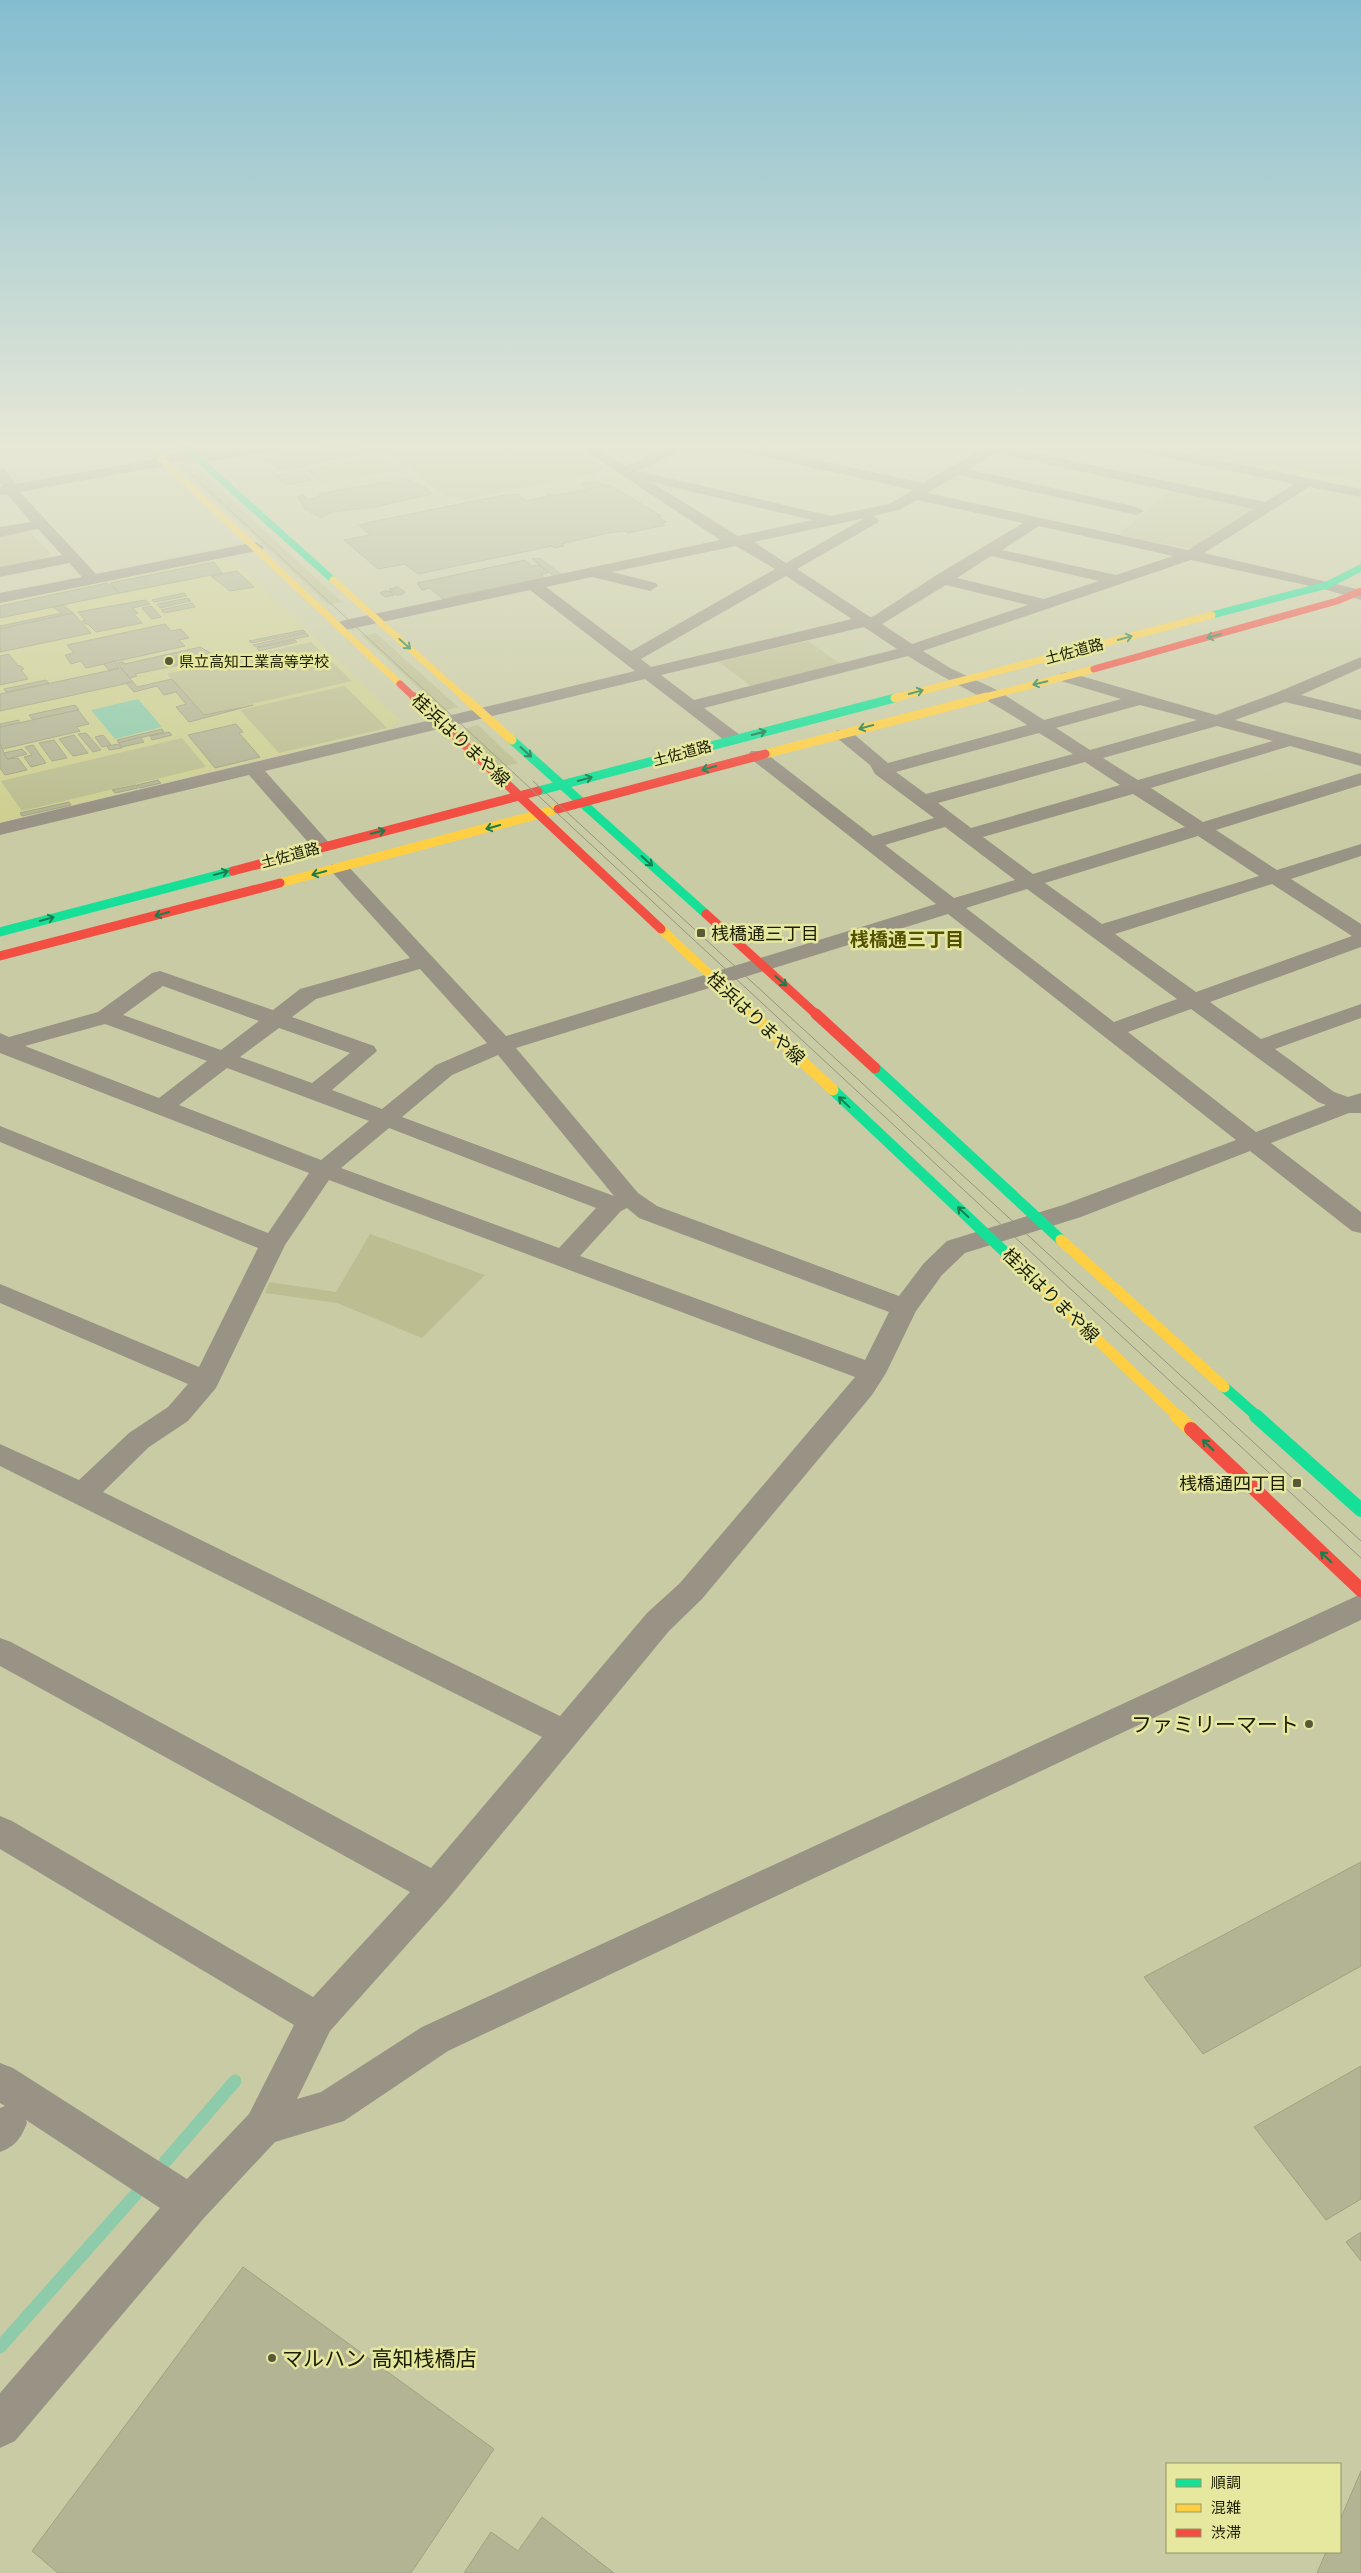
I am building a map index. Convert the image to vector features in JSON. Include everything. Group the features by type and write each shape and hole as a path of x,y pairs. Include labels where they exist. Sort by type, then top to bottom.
{"main road":[{"name":"桂浜はりまや線","path":"278,568 1361,1590"},
{"name":"桂浜はりまや線","path":"322,568 764,965 1039,1220 1361,1510"},
{"name":"土佐道路","path":"0,932 322,846 521,796 1327,585 1361,568"},
{"name":"土佐道路","path":"0,956 339,868 991,694 1067,677 1337,601 1359,593"}],"street":[{"path":"0,572 20,568"},
{"path":"82,568 92,579"},
{"path":"0,598 148,568"},
{"path":"340,626 611,568"},
{"path":"784,568 944,672 991,694 1043,726 1361,932"},
{"path":"629,658 790,568"},
{"path":"0,829 842,626 879,620 959,568"},
{"path":"1066,568 1117,580"},
{"path":"690,706 911,650 1154,568"},
{"path":"1248,568 1359,593"},
{"path":"593,572 650,586"},
{"path":"941,579 1044,604"},
{"path":"534,585 734,739"},
{"path":"924,801 1214,720 1284,696 1361,662"},
{"path":"1340,670 1361,675"},
{"path":"1067,677 1080,684 1361,760"},
{"path":"1284,696 1361,715"},
{"path":"882,770 1139,700"},
{"path":"843,734 878,762 882,770 1029,881 1326,1097 1356,1105"},
{"path":"968,835 1278,746 1288,740"},
{"path":"757,756 1361,1224"},
{"path":"253,768 322,846"},
{"path":"81,1496 139,1440 178,1414 206,1381 273,1244 324,1170 444,1070 502,1045 950,907 1200,827 1361,779"},
{"path":"869,843 949,820"},
{"path":"1100,932 1361,850"},
{"path":"339,868 426,960 502,1045 621,1202"},
{"path":"1111,1030 1361,940"},
{"path":"163,1106 308,994 426,960"},
{"path":"1,1044 106,1017 160,978 366,1052 315,1092"},
{"path":"1259,1047 1361,1011"},
{"path":"106,1017 621,1202 904,1308"},
{"path":"1,1044 324,1170 872,1373"},
{"path":"0,2426 190,2204 263,2127 318,2019 436,1888 658,1622 691,1591 775,1494 872,1373 904,1308 934,1269 956,1247 1072,1211 1253,1140 1356,1105"},
{"path":"0,1133 273,1244"},
{"path":"564,1258 621,1202"},
{"path":"0,1293 206,1381"},
{"path":"0,1454 81,1496 564,1733"},
{"path":"263,2127 330,2108 434,2039 1361,1606"},
{"path":"0,1651 436,1888"},
{"path":"0,1831 318,2019"},
{"path":"0,2081 190,2204"}],"shaded area":[{"name":"県立高知工業高等学校","path":"169,568 242,568 400,720 392,728 0,822 0,601"},
{"path":"288,568 305,568 342,602 328,605"},
{"path":"376,633 458,707 443,711 362,636"},
{"path":"808,641 842,665 752,687 719,662"},
{"path":"311,642 352,681 204,715 167,674"},
{"path":"345,686 387,728 279,753 240,710"},
{"path":"138,699 162,727 115,739 91,710"},
{"path":"478,725 518,763 500,767 460,730"},
{"path":"182,738 206,767 22,811 1,781"},
{"path":"370,1234 485,1275 422,1338 337,1303 265,1293 269,1282 336,1292"}],"building":[{"path":"184,568 218,568 222,573 120,593 110,583"},
{"path":"410,568 446,568 418,574"},
{"path":"487,568 542,568 548,573 542,574 543,578 443,599 430,588 422,590 417,583"},
{"path":"544,568 553,568 561,574 554,576"},
{"path":"237,571 254,587 230,591 211,576"},
{"path":"107,583 120,593 0,618 0,606"},
{"path":"398,587 405,592 401,595 396,595 389,589"},
{"path":"390,591 394,595 385,597 380,593"},
{"path":"184,593 187,596 154,602 152,600"},
{"path":"188,598 191,601 160,608 157,604"},
{"path":"145,600 150,604 132,608 138,613 134,614 142,623 96,632 82,621 85,620 78,612"},
{"path":"192,603 195,607 164,613 161,610"},
{"path":"63,605 73,613 0,629 0,626 62,613 53,607"},
{"path":"151,606 161,617 152,619 142,608"},
{"path":"73,613 91,633 0,652 0,629"},
{"path":"165,624 171,631 181,629 189,638 179,640 185,646 86,668 81,661 71,664 65,655 74,653 67,645"},
{"path":"303,630 305,632 252,643 249,641"},
{"path":"306,633 309,636 256,647 253,645"},
{"path":"295,640 297,642 259,651 257,648"},
{"path":"200,647 214,655 210,656 212,658 135,674 137,676 130,678 117,663 123,662 125,664"},
{"path":"9,654 18,666 24,669 21,670 28,679 0,685 0,656"},
{"path":"114,661 119,668 109,670 104,664"},
{"path":"121,668 133,682 0,711 0,694"},
{"path":"172,679 204,715 253,705 189,722 176,707 186,704 176,692 164,695 157,686 134,692 126,683 133,682 137,687"},
{"path":"46,680 49,683 6,692 4,689"},
{"path":"75,705 79,710 33,720 29,715"},
{"path":"78,710 89,724 76,727 80,731 3,749 0,744 0,727"},
{"path":"19,720 19,723 0,727 0,724"},
{"path":"236,724 243,732 239,733 260,757 215,768 188,735"},
{"path":"162,729 164,732 119,743 117,740"},
{"path":"169,732 172,735 152,740 150,736"},
{"path":"86,733 101,750 93,752 78,734"},
{"path":"74,735 88,753 73,756 59,739"},
{"path":"103,735 111,745 102,747 95,737"},
{"path":"140,737 144,742 122,747 119,743"},
{"path":"54,740 67,758 52,761 39,743"},
{"path":"0,744 7,759 18,758 27,770 5,775 0,768"},
{"path":"119,744 122,748 109,750 107,746"},
{"path":"33,745 46,763 31,767 24,757 32,755 25,747"},
{"path":"22,749 27,754 7,759 4,753"},
{"path":"158,780 161,783 140,788 137,785"},
{"path":"136,785 138,788 115,793 112,790"},
{"path":"69,802 71,805 22,816 20,813"},
{"path":"1361,1862 1361,1966 1203,2054 1144,1977"},
{"path":"1361,2066 1361,2199 1326,2220 1254,2127"},
{"path":"1361,2232 1361,2261 1346,2242"},
{"name":"マルハン 高知桟橋店","path":"243,2267 494,2449 411,2573 58,2573 32,2551"},
{"path":"1361,2471 1361,2573 1317,2573 1326,2553 1341,2553 1341,2518"},
{"path":"542,2517 614,2573 464,2573 491,2532 518,2551"}],"waterway":[{"path":"165,2162 235,2081"},
{"path":"0,2347 136,2194"}],"tram line":[{"path":"293,568 1361,1558"},
{"path":"533,781 1361,1541"}],"traffic: fast":[{"path":"320,568 333,580"},
{"path":"1212,615 1327,585 1361,568"},
{"path":"538,791 895,698"},
{"path":"512,740 706,914"},
{"path":"0,932 233,871"},
{"path":"875,1068 1061,1240"},
{"path":"833,1090 1008,1255"},
{"path":"1224,1387 1361,1510"}],"traffic: slow":[{"path":"277,568 400,684"},
{"path":"333,580 512,740"},
{"path":"895,698 1212,615"},
{"path":"765,754 1094,669"},
{"path":"280,883 558,809"},
{"path":"661,929 833,1090"},
{"path":"1061,1240 1224,1387"},
{"path":"1008,1255 1191,1429"}],"traffic: jam":[{"path":"1094,669 1337,601 1361,591"},
{"path":"400,684 661,929"},
{"path":"558,809 765,754"},
{"path":"233,871 538,791"},
{"path":"0,956 280,883"},
{"path":"706,914 875,1068"},
{"path":"1191,1429 1361,1590"}],"place":[{"name":"県立高知工業高等学校","path":"169,661"},
{"name":"桟橋通三丁目","path":"701,933"},
{"name":"桟橋通四丁目","path":"1297,1483"},
{"name":"ファミリーマート","path":"1309,1724"},
{"name":"マルハン 高知桟橋店","path":"272,2358"}],"district":[{"name":"桟橋通三丁目","path":"907,939"}]}
